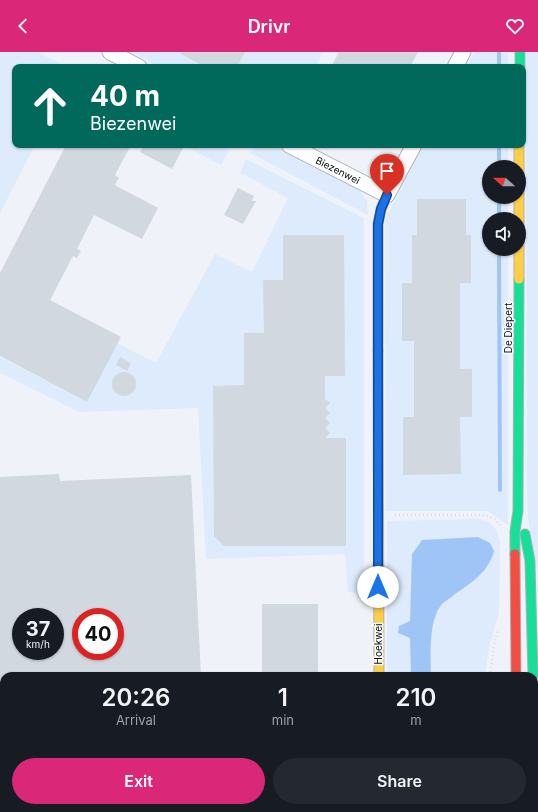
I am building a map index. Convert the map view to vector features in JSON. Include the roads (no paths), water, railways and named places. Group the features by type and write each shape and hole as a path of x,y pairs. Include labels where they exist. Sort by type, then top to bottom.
{"main road":[{"path":"520,52 520,64"},
{"name":"De Diepert","path":"516,672 515,531 518,511 519,148"},
{"name":"Hoekwei","path":"379,672 378,224 381,209 387,195"},
{"name":"De Diepert","path":"518,511 524,530 530,561 535,657 534,672"},
{"path":"516,665 535,657"},
{"path":"516,665 530,672"}],"street":[{"path":"110,52 132,64"},
{"path":"458,64 464,52"},
{"name":"Biezenwei","path":"295,148 387,195"},
{"path":"387,195 412,148"}],"water":[{"path":"478,537 490,543 494,551 488,565 483,571 467,586 443,603 438,611 434,619 432,629 431,672 411,672 410,638 398,633 399,626 410,621 412,554 422,540"}],"waterway":[{"path":"499,52 499,64"},
{"path":"499,148 499,160"},
{"path":"499,204 499,212"},
{"path":"499,256 500,490"}]}
